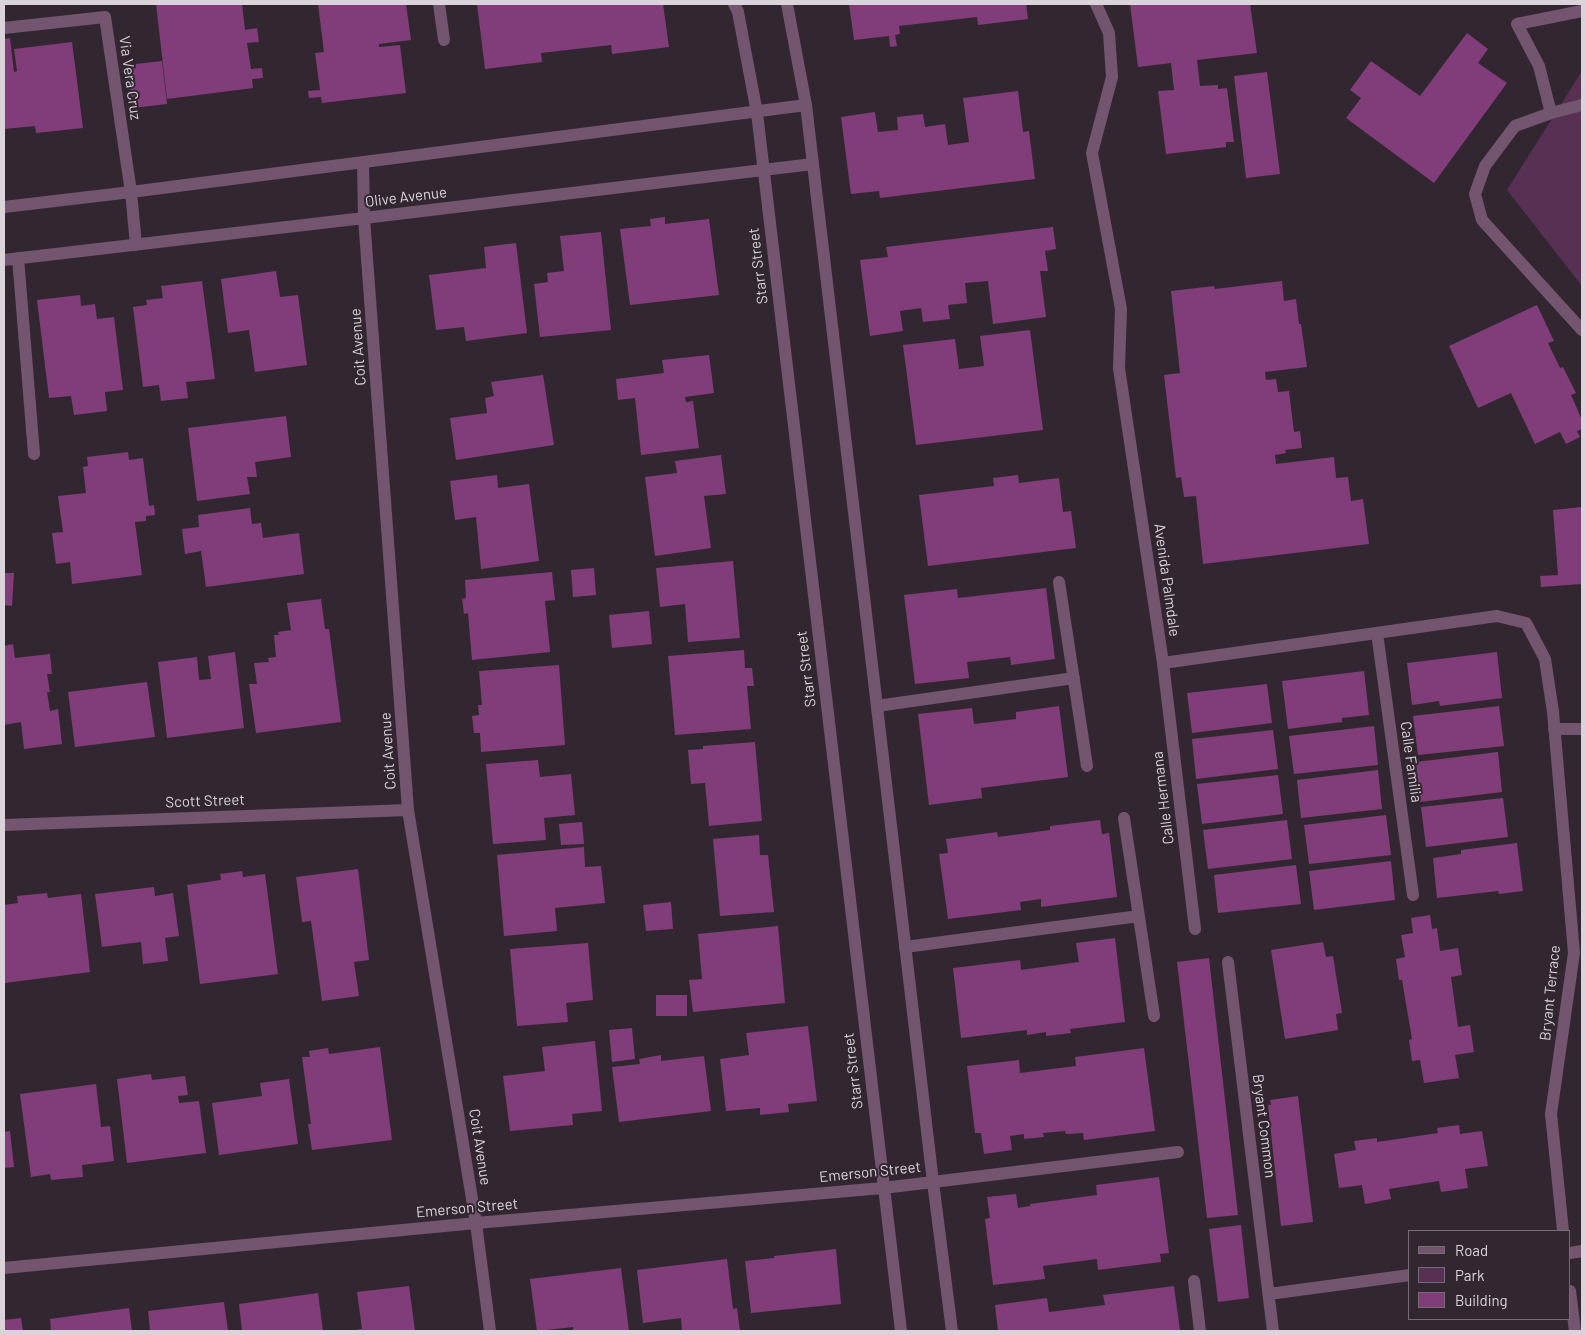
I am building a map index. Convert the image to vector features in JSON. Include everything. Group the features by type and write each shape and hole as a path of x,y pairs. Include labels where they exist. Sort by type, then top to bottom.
{"street":[{"path":"439,4 444,40"},
{"name":"Starr Street","path":"734,4 738,12 757,113 901,1331"},
{"path":"786,4 806,106 952,1331"},
{"name":"Avenida Palmdale","path":"1096,4 1109,33 1112,77 1092,153 1121,310 1119,368 1163,663"},
{"path":"1551,113 1539,66 1518,24 1582,11"},
{"name":"Via Vera Cruz","path":"4,28 105,17 131,192 136,245"},
{"path":"1582,105 1551,113 1515,126 1485,166 1474,194 1482,220 1582,330"},
{"path":"4,207 806,106"},
{"name":"Coit Avenue","path":"364,162 364,218 408,810 476,1223 490,1331"},
{"name":"Olive Avenue","path":"4,260 813,164"},
{"path":"18,258 34,454"},
{"path":"1059,582 1087,766"},
{"path":"1163,663 1496,616 1526,623 1545,659 1554,729 1582,729"},
{"name":"Calle Familia","path":"1378,633 1413,895"},
{"name":"Calle Hermana","path":"1163,663 1195,929"},
{"path":"877,706 1074,678"},
{"name":"Bryant Terrace","path":"1554,729 1574,952 1551,1114 1563,1230"},
{"name":"Scott Street","path":"4,825 408,810"},
{"path":"1124,818 1154,1016"},
{"path":"905,947 1139,916"},
{"name":"Bryant Common","path":"1228,962 1273,1331"},
{"name":"Emerson Street","path":"4,1268 476,1223 883,1188 1178,1152"},
{"path":"1269,1294 1408,1275"},
{"path":"1194,1281 1200,1331"},
{"path":"1571,1301 1574,1331"}],"green space":[{"path":"1582,71 1582,286 1507,190"}],"building":[{"path":"156,4 242,4 245,30 257,28 259,42 247,43 251,69 262,68 263,78 252,79 253,88 167,99"},
{"path":"318,4 406,4 411,40 379,44 379,47 400,45 406,93 322,103 321,97 309,98 308,91 320,90 315,53 324,52"},
{"path":"477,4 663,4 669,47 612,54 611,45 541,53 542,62 485,69"},
{"path":"849,4 1026,4 1028,19 978,25 977,17 899,26 900,34 895,35 897,46 890,47 889,36 854,40"},
{"path":"1130,4 1250,4 1257,53 1197,60 1200,86 1218,85 1218,89 1227,88 1234,142 1226,142 1226,147 1166,154 1158,91 1174,90 1171,63 1138,67"},
{"path":"1467,33 1488,49 1478,63 1507,83 1434,183 1346,118 1361,98 1350,90 1371,61 1420,96"},
{"path":"10,38 14,72 17,71 14,49 72,42 83,128 36,133 35,126 4,129 4,39"},
{"path":"162,61 167,104 133,108 127,65"},
{"path":"1267,72 1280,174 1246,178 1234,76"},
{"path":"1018,91 1023,132 1029,131 1035,179 880,198 879,191 851,194 841,117 875,112 878,132 898,130 897,117 923,114 925,127 945,124 948,145 969,142 963,98"},
{"path":"665,217 665,224 709,219 719,295 630,305 620,229 651,226 650,219"},
{"path":"1053,227 1056,249 1045,251 1048,271 1040,271 1046,317 993,324 988,281 965,283 967,303 948,305 950,319 923,322 921,308 900,311 903,331 870,336 860,260 888,257 886,247"},
{"path":"601,232 611,330 540,337 534,284 548,282 547,273 564,271 560,236"},
{"path":"516,243 527,333 466,341 464,327 436,330 429,275 486,268 484,247"},
{"path":"276,271 280,297 298,295 307,365 255,372 249,330 228,333 221,279"},
{"path":"202,281 215,379 186,382 188,398 161,401 159,385 143,387 133,307 147,305 146,300 163,298 161,286"},
{"path":"1282,281 1284,301 1296,299 1307,367 1265,372 1266,380 1276,379 1278,392 1289,391 1294,432 1300,431 1302,448 1285,450 1286,453 1275,455 1276,464 1334,457 1336,478 1348,477 1351,501 1363,499 1369,544 1203,564 1196,496 1184,497 1181,477 1176,478 1164,375 1180,373 1171,291 1214,286 1215,289"},
{"path":"80,295 81,306 95,304 97,319 114,317 123,390 105,392 107,411 74,415 71,396 49,398 37,300"},
{"path":"1537,305 1554,341 1548,343 1560,368 1563,367 1576,393 1571,395 1582,420 1582,429 1577,431 1580,437 1566,444 1560,432 1535,444 1511,393 1478,408 1449,346"},
{"path":"1030,330 1043,430 916,445 903,345 955,339 959,369 984,366 980,336"},
{"path":"709,355 714,393 685,397 686,402 693,401 699,448 641,455 635,398 618,400 616,379 664,373 662,360"},
{"path":"543,375 554,445 456,460 450,418 487,413 485,398 494,396 491,382"},
{"path":"286,416 291,457 255,462 257,477 247,477 250,494 197,501 188,428"},
{"path":"128,452 129,460 143,458 149,506 154,505 155,515 146,516 146,521 135,522 142,575 72,584 70,562 56,564 52,533 63,532 58,496 86,493 83,467 88,466 87,457"},
{"path":"721,455 726,494 704,496 711,548 655,556 645,477 677,473 675,461"},
{"path":"497,475 498,488 529,484 539,561 481,569 476,517 455,520 450,481"},
{"path":"1018,475 1019,483 1059,478 1063,512 1071,511 1076,548 928,566 919,495 994,486 993,478"},
{"path":"1582,507 1582,584 1541,587 1540,576 1558,575 1553,510"},
{"path":"250,508 252,524 261,523 263,538 299,533 304,574 206,587 201,551 185,554 182,529 199,527 198,515"},
{"path":"733,561 740,638 688,642 685,604 660,607 656,568"},
{"path":"594,568 596,595 573,597 571,570"},
{"path":"552,572 555,600 545,601 550,652 472,660 468,613 464,614 462,599 466,598 465,580"},
{"path":"4,573 14,573 12,606 4,605"},
{"path":"1046,588 1055,659 1011,665 1010,657 967,662 969,678 915,684 904,595 957,589 958,598"},
{"path":"321,599 325,629 329,629 341,722 256,733 249,684 257,684 254,663 269,662 268,658 276,657 274,635 279,635 278,632 291,630 287,603"},
{"path":"649,611 652,644 612,648 609,615"},
{"path":"13,644 15,658 50,654 52,674 47,674 50,692 47,692 50,711 58,709 62,744 24,749 21,722 4,725 4,646"},
{"path":"744,650 745,668 752,668 754,686 747,686 751,729 675,735 668,656"},
{"path":"235,652 244,728 167,738 158,662 197,657 199,680 211,679 208,656"},
{"path":"1497,652 1502,698 1440,706 1439,701 1412,705 1407,663"},
{"path":"559,665 565,745 481,752 480,733 474,733 472,716 479,715 478,705 482,705 479,671"},
{"path":"1364,671 1369,715 1342,718 1342,722 1288,729 1282,681"},
{"path":"147,682 155,737 75,747 68,692"},
{"path":"1267,684 1272,723 1192,733 1187,693"},
{"path":"1059,706 1068,777 981,788 982,798 929,805 918,714 972,708 974,724 1016,719 1016,712"},
{"path":"1499,706 1504,746 1418,755 1413,716"},
{"path":"1374,726 1378,765 1294,774 1289,736"},
{"path":"1273,730 1278,769 1196,779 1192,739"},
{"path":"755,742 762,821 709,826 705,783 691,784 688,750 703,749 703,746"},
{"path":"1498,752 1502,792 1420,802 1416,762"},
{"path":"538,760 540,777 571,774 575,815 544,818 546,840 493,844 486,764"},
{"path":"1378,770 1382,809 1301,818 1297,780"},
{"path":"1278,775 1283,814 1202,824 1197,784"},
{"path":"1503,798 1508,837 1426,847 1421,807"},
{"path":"1386,815 1391,855 1309,864 1304,825"},
{"path":"1100,820 1102,834 1109,833 1117,897 1041,907 1041,899 1020,902 1021,910 948,919 939,854 948,853 946,839 997,832 998,837 1050,830 1050,826"},
{"path":"1287,820 1292,859 1208,869 1203,830"},
{"path":"582,822 584,844 561,845 559,824"},
{"path":"759,835 760,855 768,855 774,912 720,916 713,839"},
{"path":"1517,843 1523,891 1499,894 1498,891 1437,898 1433,858 1461,854 1461,850"},
{"path":"584,847 585,867 601,866 605,903 555,908 557,931 504,936 497,855"},
{"path":"1391,861 1395,900 1314,910 1309,871"},
{"path":"1296,865 1301,904 1218,913 1214,875"},
{"path":"358,869 369,960 354,962 359,996 322,1001 311,921 302,922 296,877"},
{"path":"242,871 243,877 265,874 278,974 200,984 187,885 221,880 220,874"},
{"path":"154,887 155,896 173,893 179,936 165,938 168,961 143,964 141,942 102,947 95,894"},
{"path":"47,893 48,898 81,894 90,972 5,983 4,905 18,903 17,896"},
{"path":"671,902 673,929 646,931 643,905"},
{"path":"1430,915 1432,929 1437,928 1440,951 1458,948 1462,975 1451,977 1458,1027 1470,1025 1474,1052 1455,1055 1459,1078 1424,1083 1420,1060 1412,1061 1409,1040 1412,1039 1402,980 1399,980 1396,959 1405,957 1401,935 1413,933 1411,918"},
{"path":"778,926 785,1003 693,1012 689,980 702,979 698,934"},
{"path":"1115,938 1125,1022 1070,1029 1071,1033 1046,1036 1046,1032 1027,1035 1027,1030 961,1038 953,968 1020,960 1021,970 1079,962 1076,943"},
{"path":"1323,942 1326,957 1333,956 1342,1013 1336,1014 1338,1030 1285,1039 1271,950"},
{"path":"588,943 593,1000 566,1003 568,1022 517,1026 510,949"},
{"path":"1209,958 1238,1215 1207,1218 1177,962"},
{"path":"656,995 687,995 687,1016 656,1016"},
{"path":"808,1026 817,1101 788,1104 789,1112 760,1115 760,1108 726,1111 720,1059 749,1055 746,1033"},
{"path":"632,1028 635,1059 612,1062 609,1030"},
{"path":"595,1041 602,1111 572,1114 573,1125 510,1131 503,1076 545,1071 542,1047"},
{"path":"380,1047 392,1140 312,1150 308,1124 311,1124 302,1057 310,1057 309,1051 328,1048 329,1054"},
{"path":"1144,1048 1155,1131 1084,1140 1083,1133 1066,1134 1065,1131 1043,1133 1044,1137 1024,1139 1024,1134 1010,1136 1012,1150 984,1154 981,1133 975,1133 967,1066 1019,1060 1020,1073 1076,1066 1075,1057"},
{"path":"661,1055 661,1061 704,1056 711,1111 619,1122 612,1067 640,1064 639,1059"},
{"path":"151,1074 152,1080 185,1076 188,1095 178,1096 179,1103 199,1101 206,1153 127,1163 117,1079"},
{"path":"289,1079 298,1144 219,1155 212,1103 262,1096 260,1083"},
{"path":"96,1084 101,1127 110,1126 114,1161 82,1165 83,1177 51,1180 50,1174 31,1177 20,1094"},
{"path":"1298,1096 1313,1222 1281,1226 1268,1105 1271,1105 1270,1100"},
{"path":"1459,1125 1460,1134 1482,1131 1488,1166 1465,1169 1468,1188 1441,1192 1439,1181 1389,1189 1391,1199 1365,1204 1362,1185 1339,1188 1334,1154 1356,1150 1354,1141 1377,1138 1377,1142 1438,1133 1437,1128"},
{"path":"10,1131 14,1167 4,1168 4,1132"},
{"path":"1159,1177 1169,1253 1160,1254 1161,1262 1098,1270 1097,1259 1043,1266 1045,1279 993,1285 985,1219 990,1218 987,1197 1016,1194 1018,1208 1030,1206 1030,1204 1097,1195 1096,1185"},
{"path":"1241,1225 1249,1298 1218,1302 1209,1229"},
{"path":"836,1249 841,1304 751,1313 745,1261"},
{"path":"727,1259 733,1309 737,1308 740,1331 682,1331 681,1318 643,1323 637,1270"},
{"path":"621,1268 629,1331 573,1331 573,1327 537,1331 530,1279"},
{"path":"409,1286 415,1331 355,1331 362,1329 357,1292"},
{"path":"1174,1286 1180,1331 998,1331 995,1305 1047,1298 1049,1312 1105,1305 1103,1295"},
{"path":"318,1293 323,1331 242,1331 239,1304"},
{"path":"224,1302 228,1331 150,1331 148,1311"},
{"path":"129,1308 132,1331 51,1331 50,1319"},
{"path":"21,1318 23,1331 4,1331 4,1320"}]}
